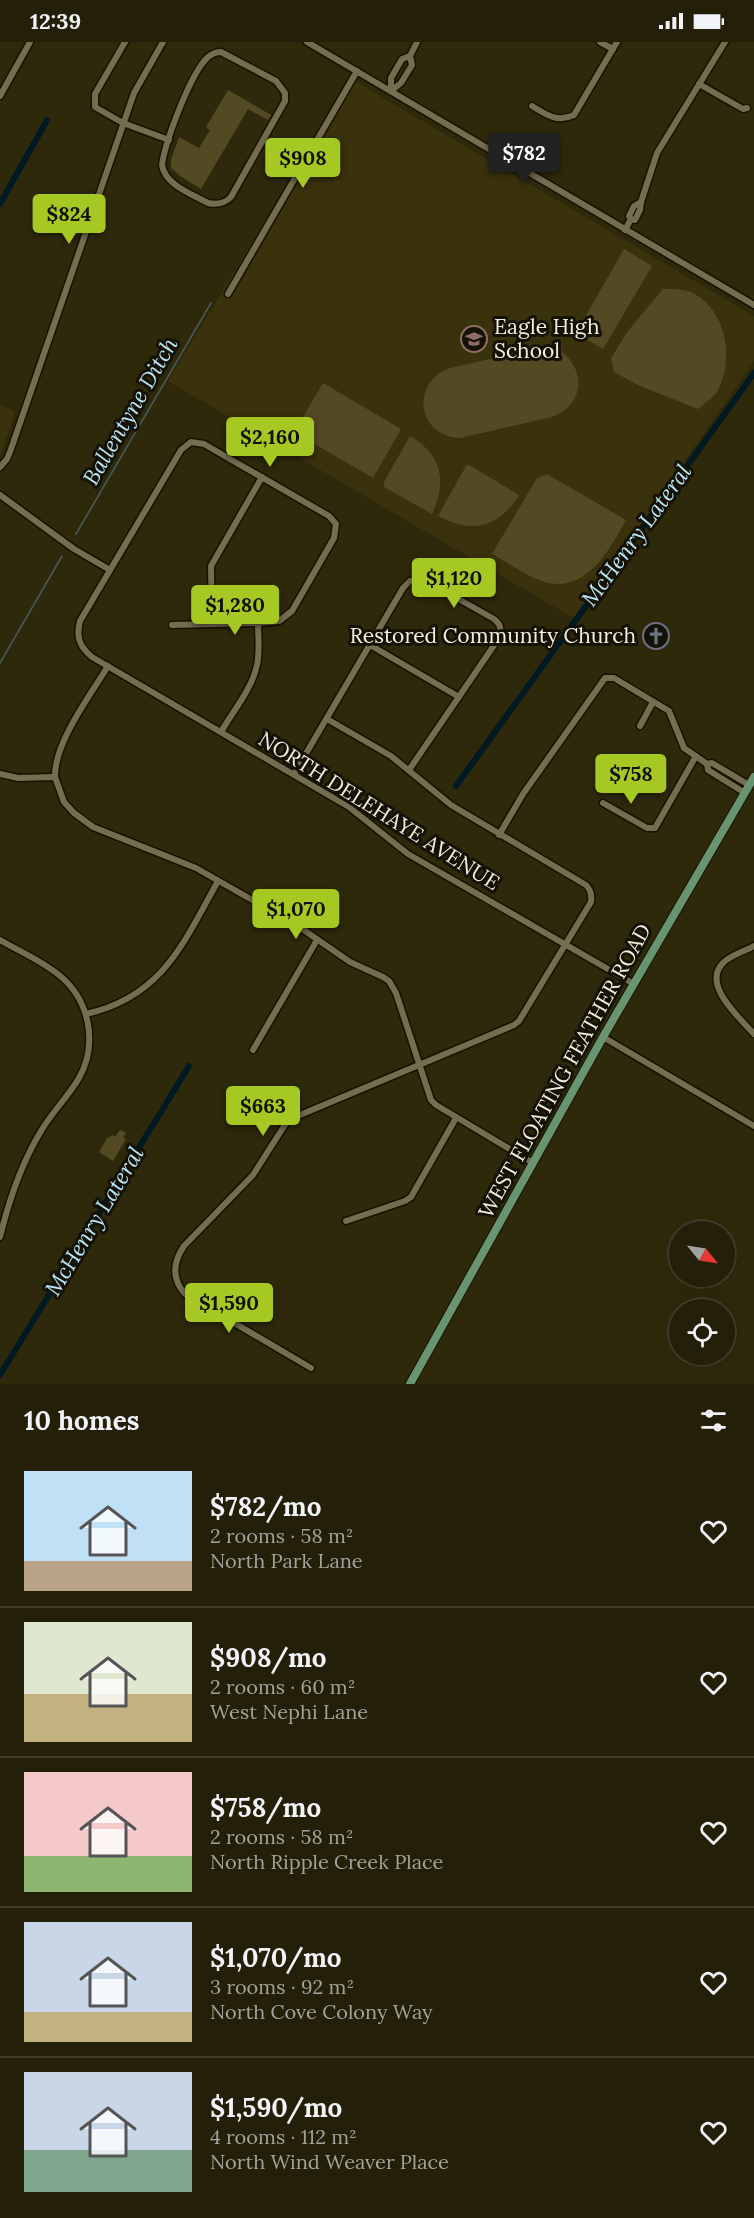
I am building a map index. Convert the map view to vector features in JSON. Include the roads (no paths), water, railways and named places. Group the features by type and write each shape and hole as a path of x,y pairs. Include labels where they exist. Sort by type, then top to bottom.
{"main road":[{"name":"WEST FLOATING FEATHER ROAD","path":"410,1384 603,1038 754,777"}],"street":[{"path":"0,96 30,42"},
{"path":"125,42 95,94 95,107 123,123 169,140"},
{"path":"0,467 10,452 134,93 163,42"},
{"path":"307,42 754,305"},
{"path":"391,91 401,83 412,65 410,56 417,42"},
{"path":"600,42 613,49"},
{"path":"532,106 555,119 568,118 578,111 617,42"},
{"path":"625,230 631,219 635,220 640,210 657,153 725,42"},
{"path":"214,53 227,53 247,64 276,81 285,93 282,108 231,197 220,204 208,203 171,181 163,171 162,159 169,140 180,104 203,62 214,53"},
{"path":"391,91 391,78 402,59 410,56"},
{"path":"228,294 357,71"},
{"path":"699,84 743,110 747,108"},
{"path":"0,495 74,549 110,570 181,450 191,442 204,444 329,516 336,524 334,538 292,611 279,621 172,625"},
{"path":"212,624 211,566 262,477"},
{"name":"NORTH DELEHAYE AVENUE","path":"110,570 80,621 77,632 83,650 349,807 408,854 634,984"},
{"path":"294,774 403,588 414,579 428,581 494,619 500,626 499,638 409,770"},
{"path":"221,732 251,681 256,668 259,653 258,623"},
{"path":"369,645 459,697"},
{"path":"108,666 62,744 56,759 55,777 64,802 87,823 189,866 218,881 297,926 350,962 389,981 396,993 432,1100 441,1110 533,1163"},
{"path":"499,835 523,794 605,678 614,678 669,711 684,748 707,764 712,763 749,784"},
{"path":"640,726 654,702"},
{"path":"310,1368 190,1298 180,1289 175,1277 175,1263 184,1246 253,1175 288,1120 519,1021 591,902 591,893 586,885 451,805 391,756 327,719"},
{"path":"603,803 651,829 655,828 696,756"},
{"path":"707,764 708,770 745,793"},
{"path":"0,774 18,778 55,777"},
{"path":"86,1014 132,998 152,983 182,946 218,881"},
{"path":"0,940 60,975 77,995 86,1014 89,1037 85,1065 79,1078 54,1111 27,1156 14,1189 0,1237"},
{"path":"253,1050 316,940"},
{"path":"754,946 725,961 717,976 717,987 722,996 754,1034"},
{"path":"603,1038 754,1124"},
{"path":"346,1221 411,1197 456,1118"}],"waterway":[{"path":"0,204 47,120"},
{"name":"Ballentyne Ditch","path":"76,534 211,303"},
{"name":"McHenry Lateral","path":"456,786 754,373"},
{"name":"Ballentyne Ditch","path":"0,663 62,556"},
{"name":"McHenry Lateral","path":"0,1375 189,1066"}],"place":[{"name":"Eagle High School","path":"474,339"},
{"name":"Restored Community Church","path":"656,636"}]}
